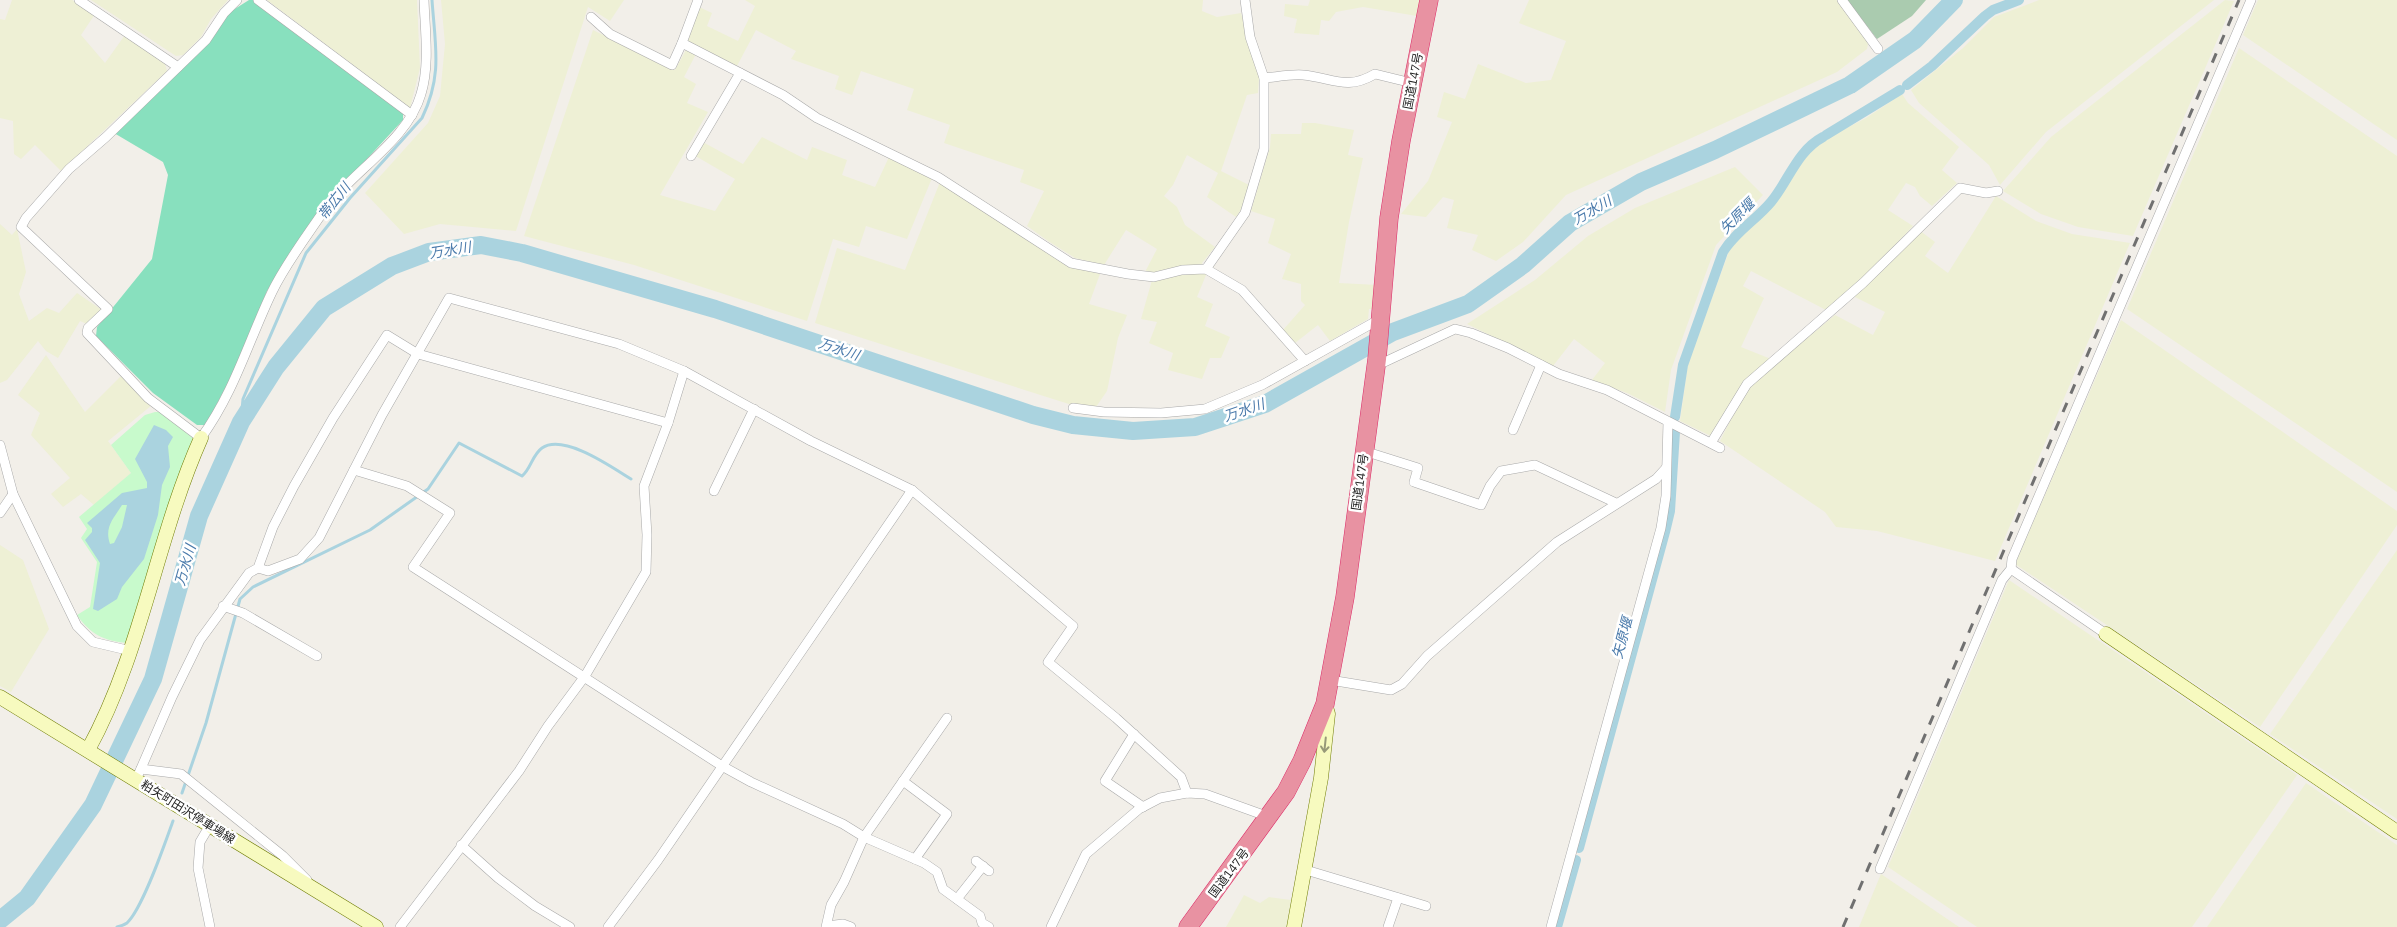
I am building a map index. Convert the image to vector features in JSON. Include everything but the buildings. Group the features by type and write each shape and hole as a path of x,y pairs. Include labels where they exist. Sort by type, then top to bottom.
{"highway":[{"name":"国道147号","path":"1188,927 1270,817 1286,792 1302,761 1325,704 1345,597 1376,363 1390,218 1412,83 1429,0"}],"street":[{"path":"79,0 178,67"},
{"path":"201,438 148,398 87,333 88,328 108,309 21,227 26,218 69,169 106,137 206,40 224,12 237,0"},
{"path":"258,0 412,115"},
{"path":"91,752 131,651 177,498 201,438 220,413 273,290 301,244 329,204 390,141 412,115 422,94 426,63 424,0"},
{"path":"591,17 610,34 672,65 698,0"},
{"path":"1206,268 1245,213 1264,149 1264,78 1250,37 1245,0"},
{"path":"1842,0 1878,49"},
{"path":"1880,869 2002,580 2011,569 2012,559 2251,0"},
{"path":"682,42 783,96 817,118 938,177 1071,263 1154,277 1182,270 1206,268 1242,290 1304,361"},
{"path":"691,156 740,73"},
{"path":"1264,78 1302,75 1348,83 1361,82 1375,74 1412,83"},
{"path":"1711,443 1747,384 1856,289 1960,188 1986,193 1998,192"},
{"path":"258,568 268,571 300,559 319,538 382,415 449,298 619,344 684,371 811,441 912,490 1072,626 1048,662 1134,734 1181,777 1187,794"},
{"path":"1073,408 1104,412 1161,414 1205,409 1262,386 1304,361 1380,322"},
{"path":"1376,363 1455,329 1471,333 1508,348 1559,374 1607,390 1720,448"},
{"path":"319,892 283,856 181,774 136,775 200,640 249,574 258,568 273,526 294,486 333,418 387,335 418,354 668,423"},
{"path":"1513,430 1541,365"},
{"path":"400,927 461,844 519,771 548,726 585,676 646,572 647,535 644,486 668,423 684,371"},
{"path":"714,491 754,409"},
{"path":"1551,927 1661,528 1666,496 1668,422"},
{"path":"0,445 13,494 77,626 93,642 131,651"},
{"path":"1364,451 1418,468 1414,482 1481,505 1490,486 1501,471 1535,465 1616,504"},
{"path":"1330,680 1391,690 1402,684 1427,656 1557,542 1656,479 1666,468"},
{"path":"354,470 415,490 450,513 413,567 722,766 751,782 915,859 937,872 943,889 980,916 982,923 988,927"},
{"path":"608,927 658,860 912,490"},
{"path":"0,513 13,494"},
{"path":"2011,569 2397,832"},
{"path":"226,607 239,612 318,656"},
{"name":"粕矢町田沢停車場線","path":"0,698 91,752 136,775 210,825 376,927"},
{"path":"1294,927 1306,870 1318,786 1328,714 1325,704"},
{"path":"851,927 843,924 827,927 831,905 844,882 864,836 947,718"},
{"path":"1134,734 1105,781 1143,807"},
{"path":"1302,761 1314,772 1318,786"},
{"path":"903,780 947,814 915,859"},
{"path":"1051,927 1086,854 1143,807 1160,798 1187,794 1205,794 1270,817"},
{"path":"210,825 200,842 198,868 210,927"},
{"path":"461,844 498,878 535,906 570,927"},
{"path":"957,899 983,866"},
{"path":"1306,870 1426,906"},
{"path":"1388,927 1398,898"}],"green space":[{"path":"12,0 72,0 95,14 81,35 105,63 125,35 165,64 167,71 61,171 35,145 21,159 14,154 13,121 0,118 0,19 5,20"},
{"path":"91,0 228,0 211,19 201,37 183,55 176,56"},
{"path":"249,0 253,0 403,113 403,120 326,203 299,239 267,291 231,377 206,425 197,425 153,393 96,336 97,327 152,259 168,175 163,162 114,133 230,12"},
{"path":"267,0 417,0 420,68 410,108"},
{"path":"441,0 624,0 610,21 588,7 516,231 440,224 404,234 365,193 428,123 440,96 445,44"},
{"path":"745,0 1203,0 1202,11 1217,17 1241,13 1259,78 1258,93 1247,95 1221,171 1249,185 1242,208 1236,217 1207,197 1218,173 1187,155 1173,185 1164,196 1177,207 1185,225 1215,247 1202,263 1206,275 1197,297 1213,304 1205,326 1230,337 1221,358 1210,358 1202,379 1168,370 1173,353 1149,343 1157,322 1141,319 1154,273 1145,272 1157,249 1126,230 1104,265 1075,258 1048,241 1027,226 1044,191 1020,182 1024,170 944,143 950,125 907,110 914,89 861,71 852,95 835,89 839,76 791,59 796,51 756,30 737,66 688,41 699,7 712,13 707,26 738,41 755,6"},
{"path":"1310,0 1421,0 1417,16 1363,7 1336,12 1329,21 1321,20 1319,35 1294,33 1297,19 1284,16 1285,4 1308,6"},
{"path":"1529,0 1837,0 1857,23 1868,44 1867,49 1837,72 1566,195 1523,242 1496,261 1472,250 1478,235 1447,228 1454,200 1443,197 1426,217 1401,214 1428,181 1452,122 1437,117 1444,92 1465,99 1478,64 1526,83 1551,80 1566,41 1519,23"},
{"path":"1847,0 1926,0 1912,16 1877,39"},
{"path":"2039,0 2214,0 2046,132 2000,185 1989,165 1919,103 1911,90 1963,48 1994,17"},
{"path":"2225,0 2234,1 2133,236 2078,227 2041,214 2003,191 2051,137"},
{"path":"2258,0 2397,0 2397,140 2243,35"},
{"path":"593,30 675,70 686,50 696,54 684,77 696,84 687,103 708,112 660,195 715,211 735,179 692,154 701,141 743,164 762,137 807,160 812,147 847,160 842,175 875,187 889,157 932,178 907,239 866,226 859,247 833,239 807,321 634,265 524,236"},
{"path":"2239,48 2397,156 2397,492 2127,309"},
{"path":"1902,94 1908,103 1959,147 1942,170 1957,183 1932,206 1920,196 1915,187 1906,183 1888,210 1913,226 1876,265 1826,310 1751,271 1743,286 1764,298 1741,347 1771,359 1711,436 1680,421 1688,364 1732,243 1784,191 1808,152 1816,144 1866,118"},
{"path":"1302,123 1315,123 1354,130 1348,155 1363,158 1349,222 1339,283 1378,285 1375,309 1369,309 1368,319 1330,341 1318,325 1295,343 1283,330 1305,305 1301,301 1301,284 1282,279 1291,254 1268,243 1275,219 1251,211 1270,147 1271,134 1301,134"},
{"path":"1735,167 1763,195 1716,245 1671,370 1665,412 1627,393 1592,380 1605,363 1574,339 1553,366 1467,324 1535,280 1588,236 1635,208"},
{"path":"940,182 1069,266 1100,274 1089,304 1127,315 1118,338 1107,391 1096,407 1072,405 815,323 837,248 905,270"},
{"path":"1996,196 2036,221 2072,234 2130,243 1995,561 1877,531 1836,527 1825,512 1720,441 1738,405 1753,383 1835,315 1873,335 1885,312 1853,296 1919,230 1935,242 1925,256 1948,273"},
{"path":"0,224 12,235 17,229 26,272 19,294 29,321 47,308 59,313 77,293 102,310 87,324 80,321 58,358 46,351 38,341 7,380 0,383"},
{"path":"2121,320 2397,511 2397,525 2260,727 2015,564"},
{"path":"46,355 85,412 122,375 152,405 108,441 131,473 94,505 81,494 63,507 51,494 70,478 31,435 40,413 18,395"},
{"path":"161,412 192,436 194,443 127,643 119,642 92,632 77,615 90,607 97,562 81,538 87,529 79,517 131,473 111,445 145,415"},
{"path":"0,545 23,560 49,629 11,692 0,686"},
{"path":"2397,550 2397,819 2270,734"},
{"path":"2009,580 2297,775 2192,927 1977,927 1888,867"},
{"path":"2306,783 2397,845 2397,927 2207,927"},
{"path":"1881,874 1959,927 1859,927"},
{"path":"1244,895 1260,903 1269,897 1291,900 1287,927 1226,927"}],"water":[{"path":"154,425 166,430 173,437 168,446 170,467 162,485 158,515 144,559 122,587 117,599 98,611 93,609 100,563 85,540 92,532 92,528 87,523 122,493 147,488 147,482 135,459","holes":["122,505 127,505 122,527 114,543 110,544 108,533 111,523"]}],"waterway":[{"name":"帯広川","path":"241,422 243,399 306,253 350,198 422,118 429,102 435,74 436,46 432,0"},
{"name":"万水川","path":"0,920 27,898 93,805 153,679 199,516 241,422 276,367 324,308 392,266 429,252 481,245 522,253 715,309 1033,415 1073,425 1133,431 1195,427 1265,404 1393,332 1468,304 1523,265 1570,223 1641,182 1715,150 1850,85 1915,40 1954,0"},
{"name":"矢原堰","path":"1907,85 1932,66 1985,16 1993,10 2019,0"},
{"name":"矢原堰","path":"1826,135 1900,90"},
{"name":"矢原堰","path":"1675,417 1683,365 1723,252 1733,238 1771,202 1806,150 1823,137"},
{"name":"矢原堰","path":"1579,848 1670,511 1675,432"},
{"path":"182,793 206,723 240,599 253,587 370,530 428,489 459,443 522,476 542,448 551,445 563,445 575,448 601,460 631,479"},
{"path":"117,927 127,923 140,904 173,821"},
{"name":"矢原堰","path":"1557,927 1576,860"}],"railway":[{"path":"1843,927 2239,0"}]}
